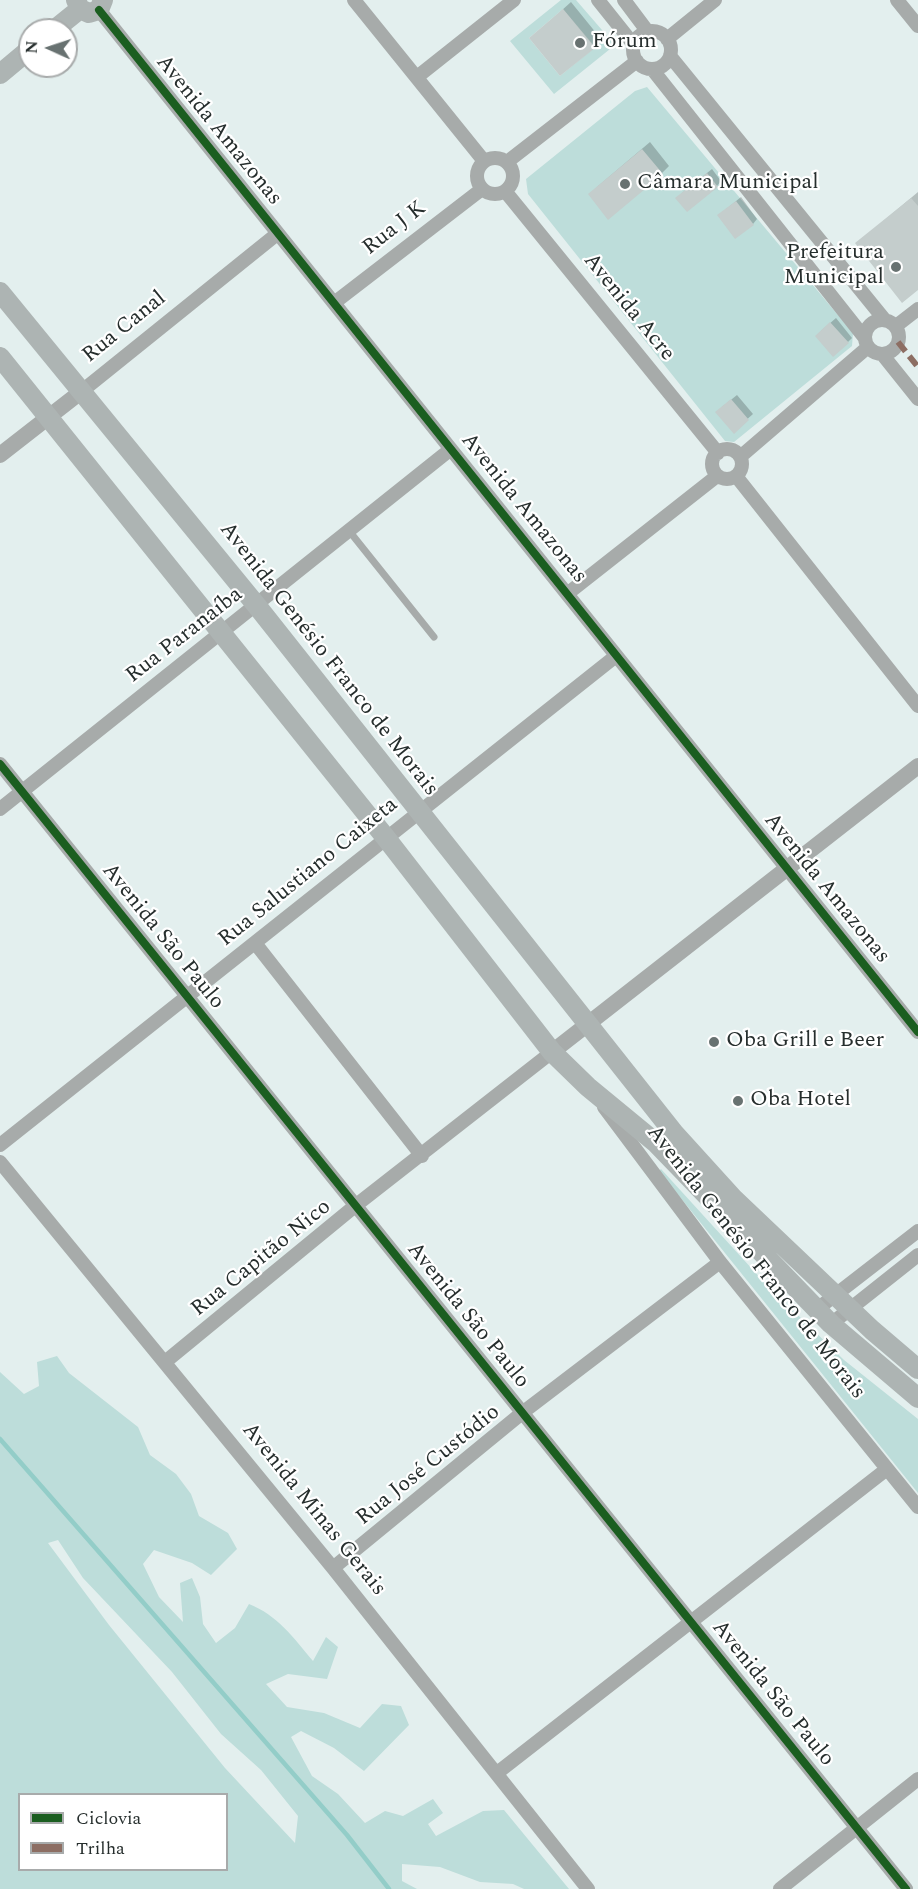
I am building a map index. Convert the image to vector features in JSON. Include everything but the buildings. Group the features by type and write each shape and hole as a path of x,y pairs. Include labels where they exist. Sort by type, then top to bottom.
{"main road":[{"path":"71,18 89,5"},
{"path":"0,74 18,60"},
{"name":"Avenida Genésio Franco de Morais","path":"0,292 256,606 674,1133 705,1167 842,1301 918,1369"},
{"name":"Avenida Genésio Franco de Morais","path":"0,357 386,838 552,1052 588,1086"},
{"path":"588,1086 656,1143 816,1310 918,1398"}],"street":[{"path":"354,0 484,161"},
{"path":"417,77 514,0"},
{"path":"598,0 634,45 637,61"},
{"path":"624,0 648,32"},
{"path":"667,39 716,0"},
{"path":"897,0 918,26"},
{"name":"Avenida Amazonas","path":"89,5 334,303 918,1032"},
{"path":"634,45 639,36 648,32 658,33 667,39 670,56 890,323 898,342 892,351 882,354"},
{"path":"652,69 663,65 670,56"},
{"path":"637,61 652,69 866,342 882,354 918,399"},
{"path":"507,162 637,61"},
{"path":"496,157 507,162 511,167 513,180 506,191 493,194 482,189 478,184 477,171 484,161 496,157"},
{"name":"Rua J K","path":"334,303 482,189"},
{"name":"Avenida Acre","path":"506,191 718,453"},
{"name":"Rua Canal","path":"0,455 278,234"},
{"path":"740,458 866,342 870,323 890,323 918,309"},
{"name":"Rua Paranaíba","path":"0,809 350,532 451,449"},
{"path":"732,451 740,458 741,467 736,476 726,479 717,476 712,467 718,453 732,451"},
{"path":"567,594 717,476"},
{"path":"736,476 918,706"},
{"name":"Rua Salustiano Caixeta","path":"0,1145 616,656"},
{"name":"Avenida São Paulo","path":"0,764 906,1889"},
{"path":"552,1052 918,766"},
{"path":"255,943 422,1156"},
{"name":"Rua Capitão Nico","path":"165,1362 355,1206 422,1156 552,1052"},
{"name":"Avenida Genésio Franco de Morais","path":"588,1086 720,1262 918,1507"},
{"name":"Avenida Minas Gerais","path":"0,1162 333,1568 588,1889"},
{"path":"831,1324 842,1301 918,1231"},
{"path":"816,1310 842,1301 918,1254"},
{"name":"Rua José Custódio","path":"333,1568 522,1413 720,1262"},
{"path":"497,1773 692,1624 887,1469"},
{"path":"780,1889 918,1779"}],"lane":[{"path":"350,532 434,637"}],"shaded area":[{"path":"561,0 576,0 615,45 554,94 510,41","holes":["563,9 595,47 560,76 529,38"]},
{"path":"647,87 853,333 852,346 734,442 725,441 528,194 526,179 635,91"},
{"path":"661,1169 764,1282 844,1360 918,1419 918,1493 659,1171"},
{"path":"57,1356 69,1373 138,1427 150,1455 176,1474 191,1494 199,1516 228,1533 237,1549 211,1575 192,1563 154,1550 143,1564 159,1597 183,1622 180,1583 192,1578 200,1597 203,1624 216,1643 235,1628 249,1604 277,1621 313,1661 326,1637 338,1647 327,1679 288,1674 266,1684 287,1707 324,1713 360,1728 382,1704 401,1706 409,1725 364,1771 334,1748 301,1731 291,1737 312,1776 338,1794 365,1823 385,1811 403,1816 433,1799 443,1813 428,1824 436,1836 483,1811 504,1810 569,1889 524,1889 513,1884 480,1882 440,1867 402,1864 402,1881 417,1889 0,1889 0,1372 24,1394 39,1386 37,1362","holes":["58,1540 83,1578 172,1672 221,1734 261,1770 298,1816 295,1843 225,1768 109,1625 48,1543"]}],"waterway":[{"path":"0,1439 347,1835 389,1889"}],"marked path":[{"path":"898,342 918,367"}],"cycle path":[{"path":"99,10 918,1032"},
{"path":"0,764 906,1889"}],"place":[{"name":"Fórum","path":"580,43"},
{"name":"Câmara Municipal","path":"625,184"},
{"name":"Prefeitura Municipal","path":"896,267"},
{"name":"Oba Grill e Beer","path":"714,1042"},
{"name":"Oba Hotel","path":"738,1101"}]}
